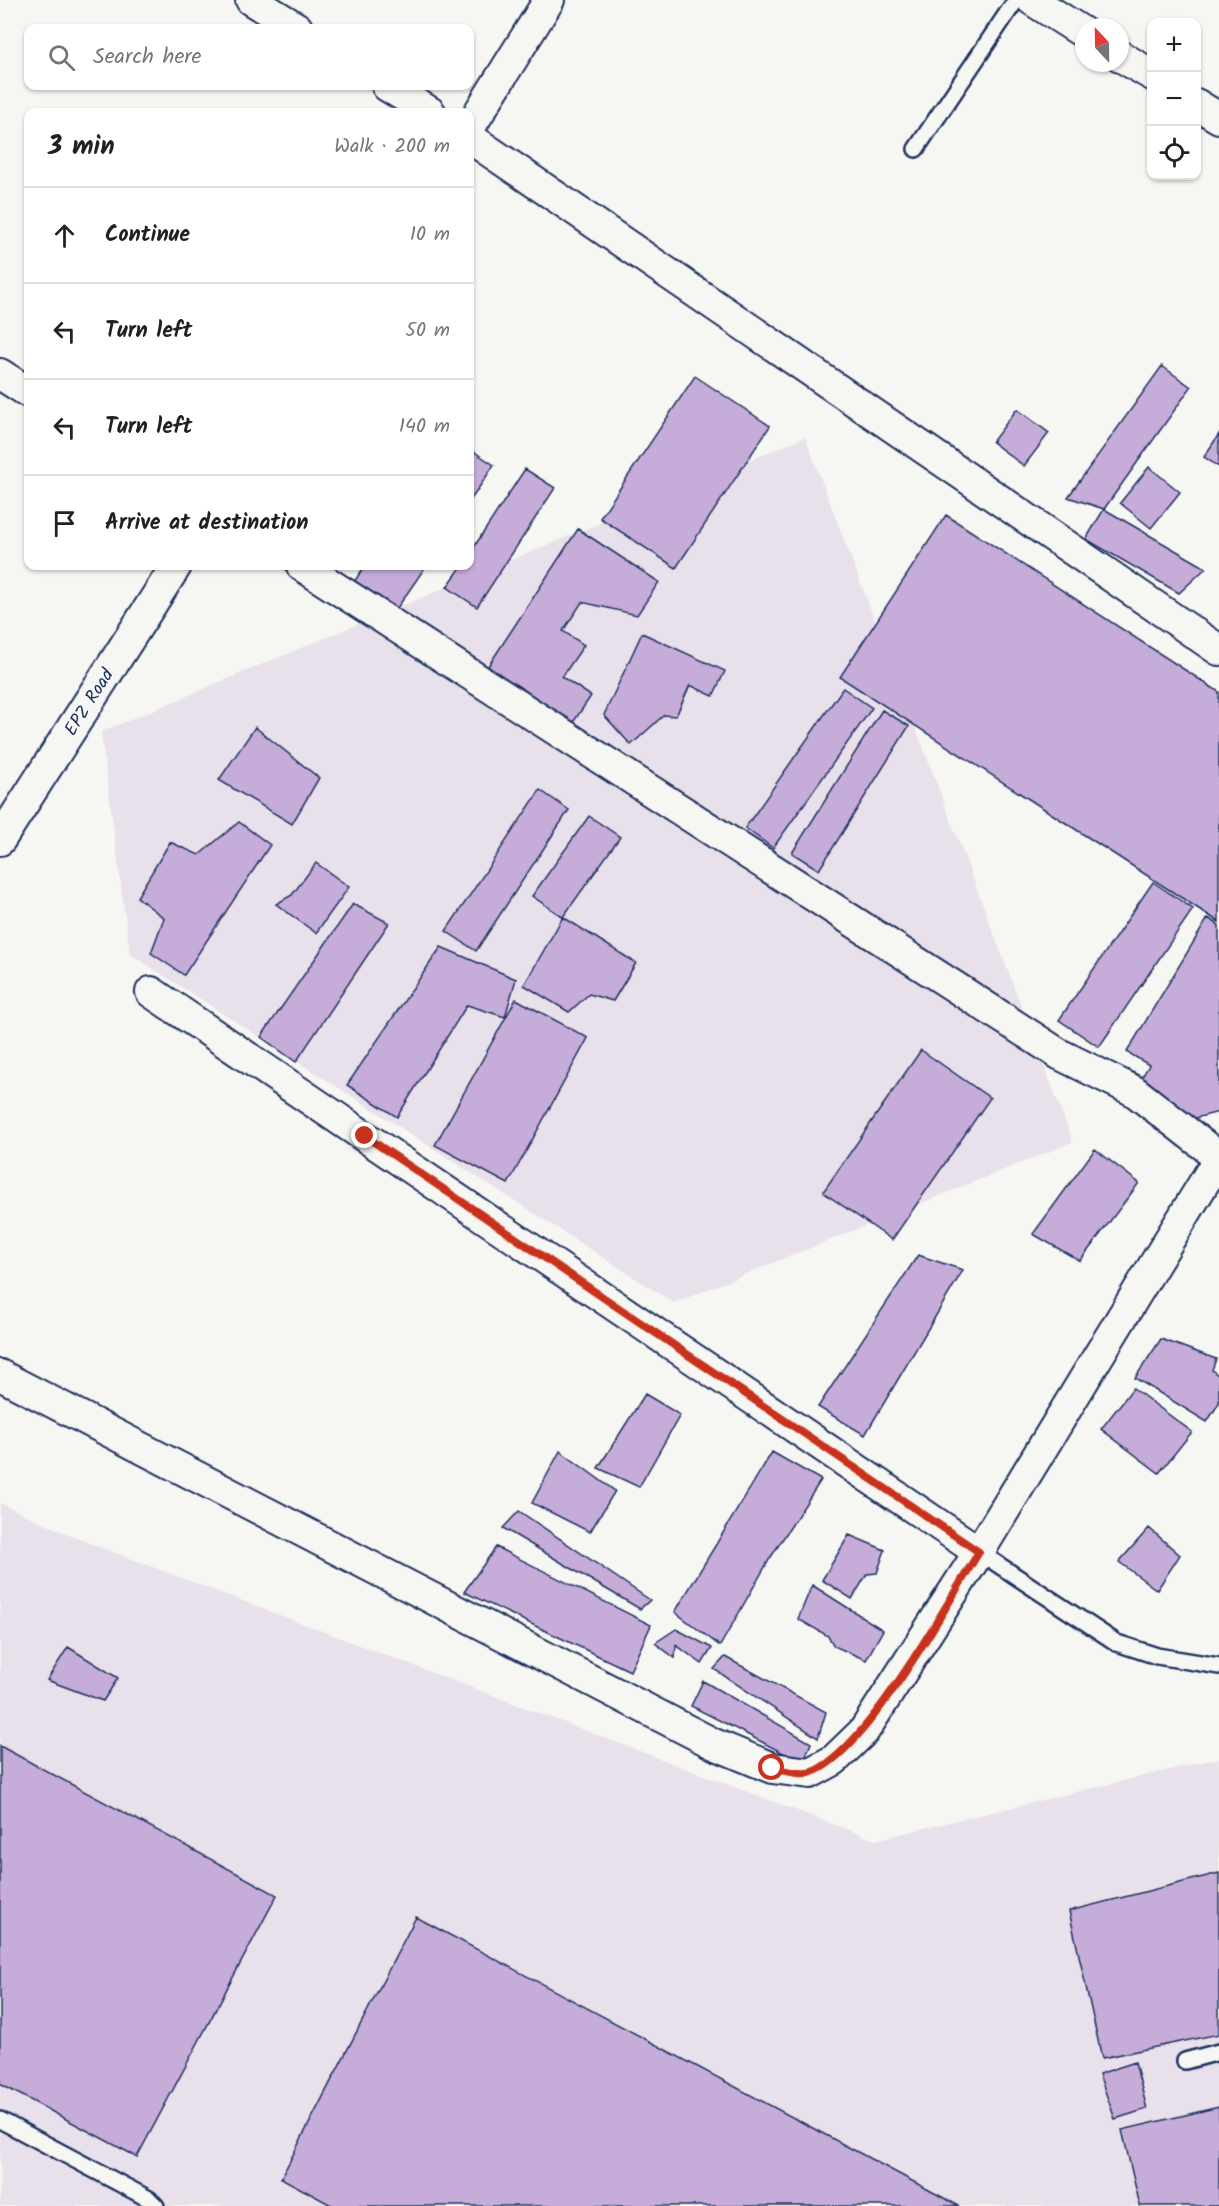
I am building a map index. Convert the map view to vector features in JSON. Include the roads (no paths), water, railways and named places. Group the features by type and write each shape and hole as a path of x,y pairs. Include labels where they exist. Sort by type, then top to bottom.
{"street":[{"path":"251,0 290,24"},
{"path":"474,121 549,0"},
{"path":"1032,0 1075,27"},
{"path":"1129,61 1147,72"},
{"path":"394,90 423,108"},
{"path":"1201,107 1219,118"},
{"path":"474,141 1219,650"},
{"path":"0,374 24,389"},
{"name":"EPZ Road","path":"0,840 173,570"},
{"path":"0,1375 714,1744 772,1768 810,1773 834,1760 864,1731 979,1552 1219,1158 1134,1091 1059,1054 308,570"},
{"path":"151,992 979,1552"}],"lane":[{"path":"916,149 1016,0"},
{"path":"979,1552 1117,1643 1157,1656 1219,1666"},
{"path":"1185,2061 1219,2052"},
{"path":"0,2120 149,2199 156,2206"}]}
